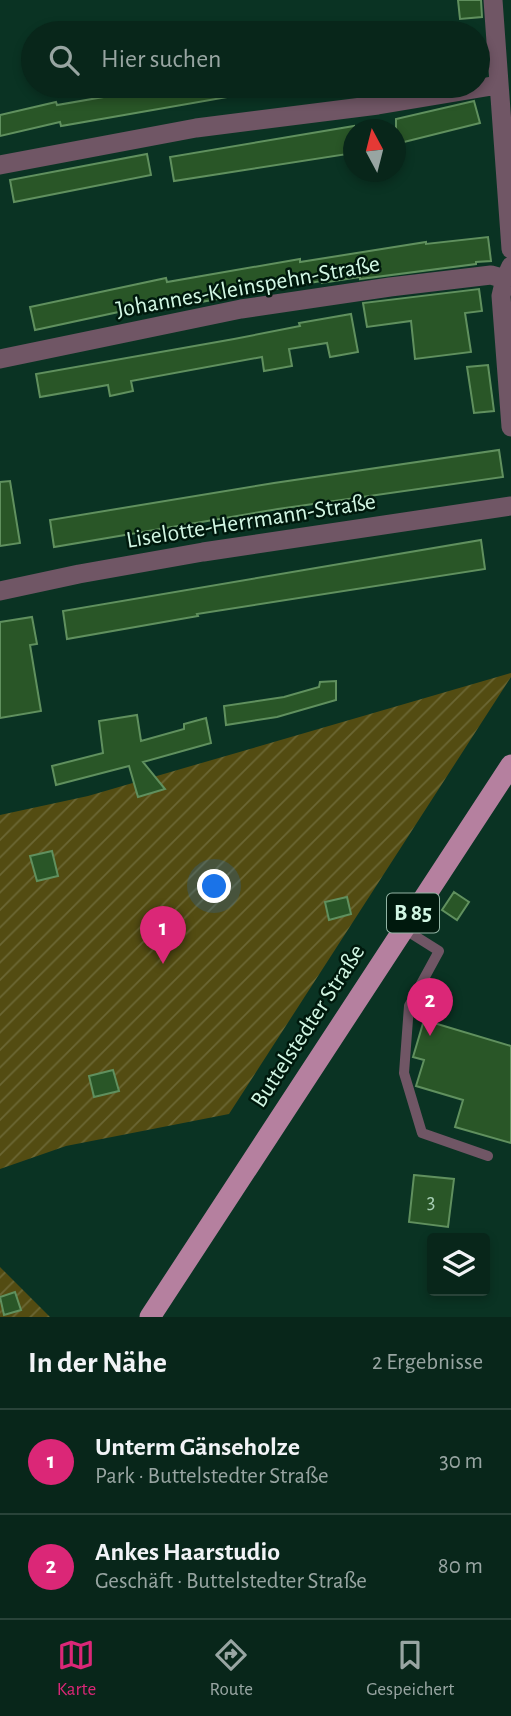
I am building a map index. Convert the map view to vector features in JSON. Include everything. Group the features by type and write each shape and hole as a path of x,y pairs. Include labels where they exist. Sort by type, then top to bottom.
{"main road":[{"name":"Buttelstedter Straße","path":"150,1317 511,765"}],"street":[{"path":"493,0 511,249"},
{"path":"490,86 498,85"},
{"path":"0,165 196,128 416,98"},
{"path":"508,272 500,296 511,427"},
{"name":"Johannes-Kleinspehn-Straße","path":"0,359 241,309 508,272"},
{"name":"Liselotte-Herrmann-Straße","path":"0,591 203,552 511,506"}],"lane":[{"path":"403,929 439,951 409,1006 404,1073 422,1133 488,1156"}],"shaded area":[{"path":"511,673 511,677 229,1114 66,1146 0,1169 0,815 88,796"},
{"path":"0,1267 50,1317 0,1317"}],"building":[{"path":"458,0 481,0 482,17 460,19"},
{"path":"98,98 222,98 61,126 60,122 0,136 0,115 56,102 57,105"},
{"path":"474,101 480,123 406,142 406,119 396,119"},
{"path":"343,128 343,155 174,181 170,157"},
{"path":"147,154 151,175 14,202 10,180"},
{"path":"488,237 491,261 476,264 360,279 321,281 195,303 193,296 35,330 30,307 166,278 167,282 300,259 300,262 426,242"},
{"path":"479,289 482,311 465,313 471,352 415,359 411,321 367,327 363,303"},
{"path":"351,314 358,352 330,357 327,343 289,349 292,366 264,371 262,357 131,381 133,391 110,396 108,385 40,397 36,374 234,339"},
{"path":"488,365 494,411 474,413 467,367"},
{"path":"499,450 503,477 278,509 54,547 50,520"},
{"path":"10,481 20,543 0,546 0,482"},
{"path":"481,540 485,569 197,614 198,616 67,639 63,611"},
{"path":"32,617 37,644 30,645 41,711 0,718 0,622"},
{"path":"336,681 336,700 277,717 226,725 224,706 284,697 319,687 320,682"},
{"path":"137,715 141,741 184,729 184,724 206,718 211,743 143,762 165,789 138,797 129,766 56,785 52,766 103,753 99,721"},
{"path":"52,851 58,876 37,881 30,856"},
{"path":"454,892 469,902 457,920 442,910"},
{"path":"347,897 351,914 329,920 325,902"},
{"path":"424,1020 511,1046 511,1143 455,1127 463,1100 416,1086 424,1060 413,1057"},
{"path":"113,1070 119,1091 94,1097 89,1076"},
{"path":"414,1175 454,1179 448,1227 409,1222"},
{"path":"15,1292 21,1310 4,1315 0,1297"}],"place":[{"name":"Unterm Gänseholze","path":"163,964"},
{"name":"Ankes Haarstudio","path":"430,1036"}]}
